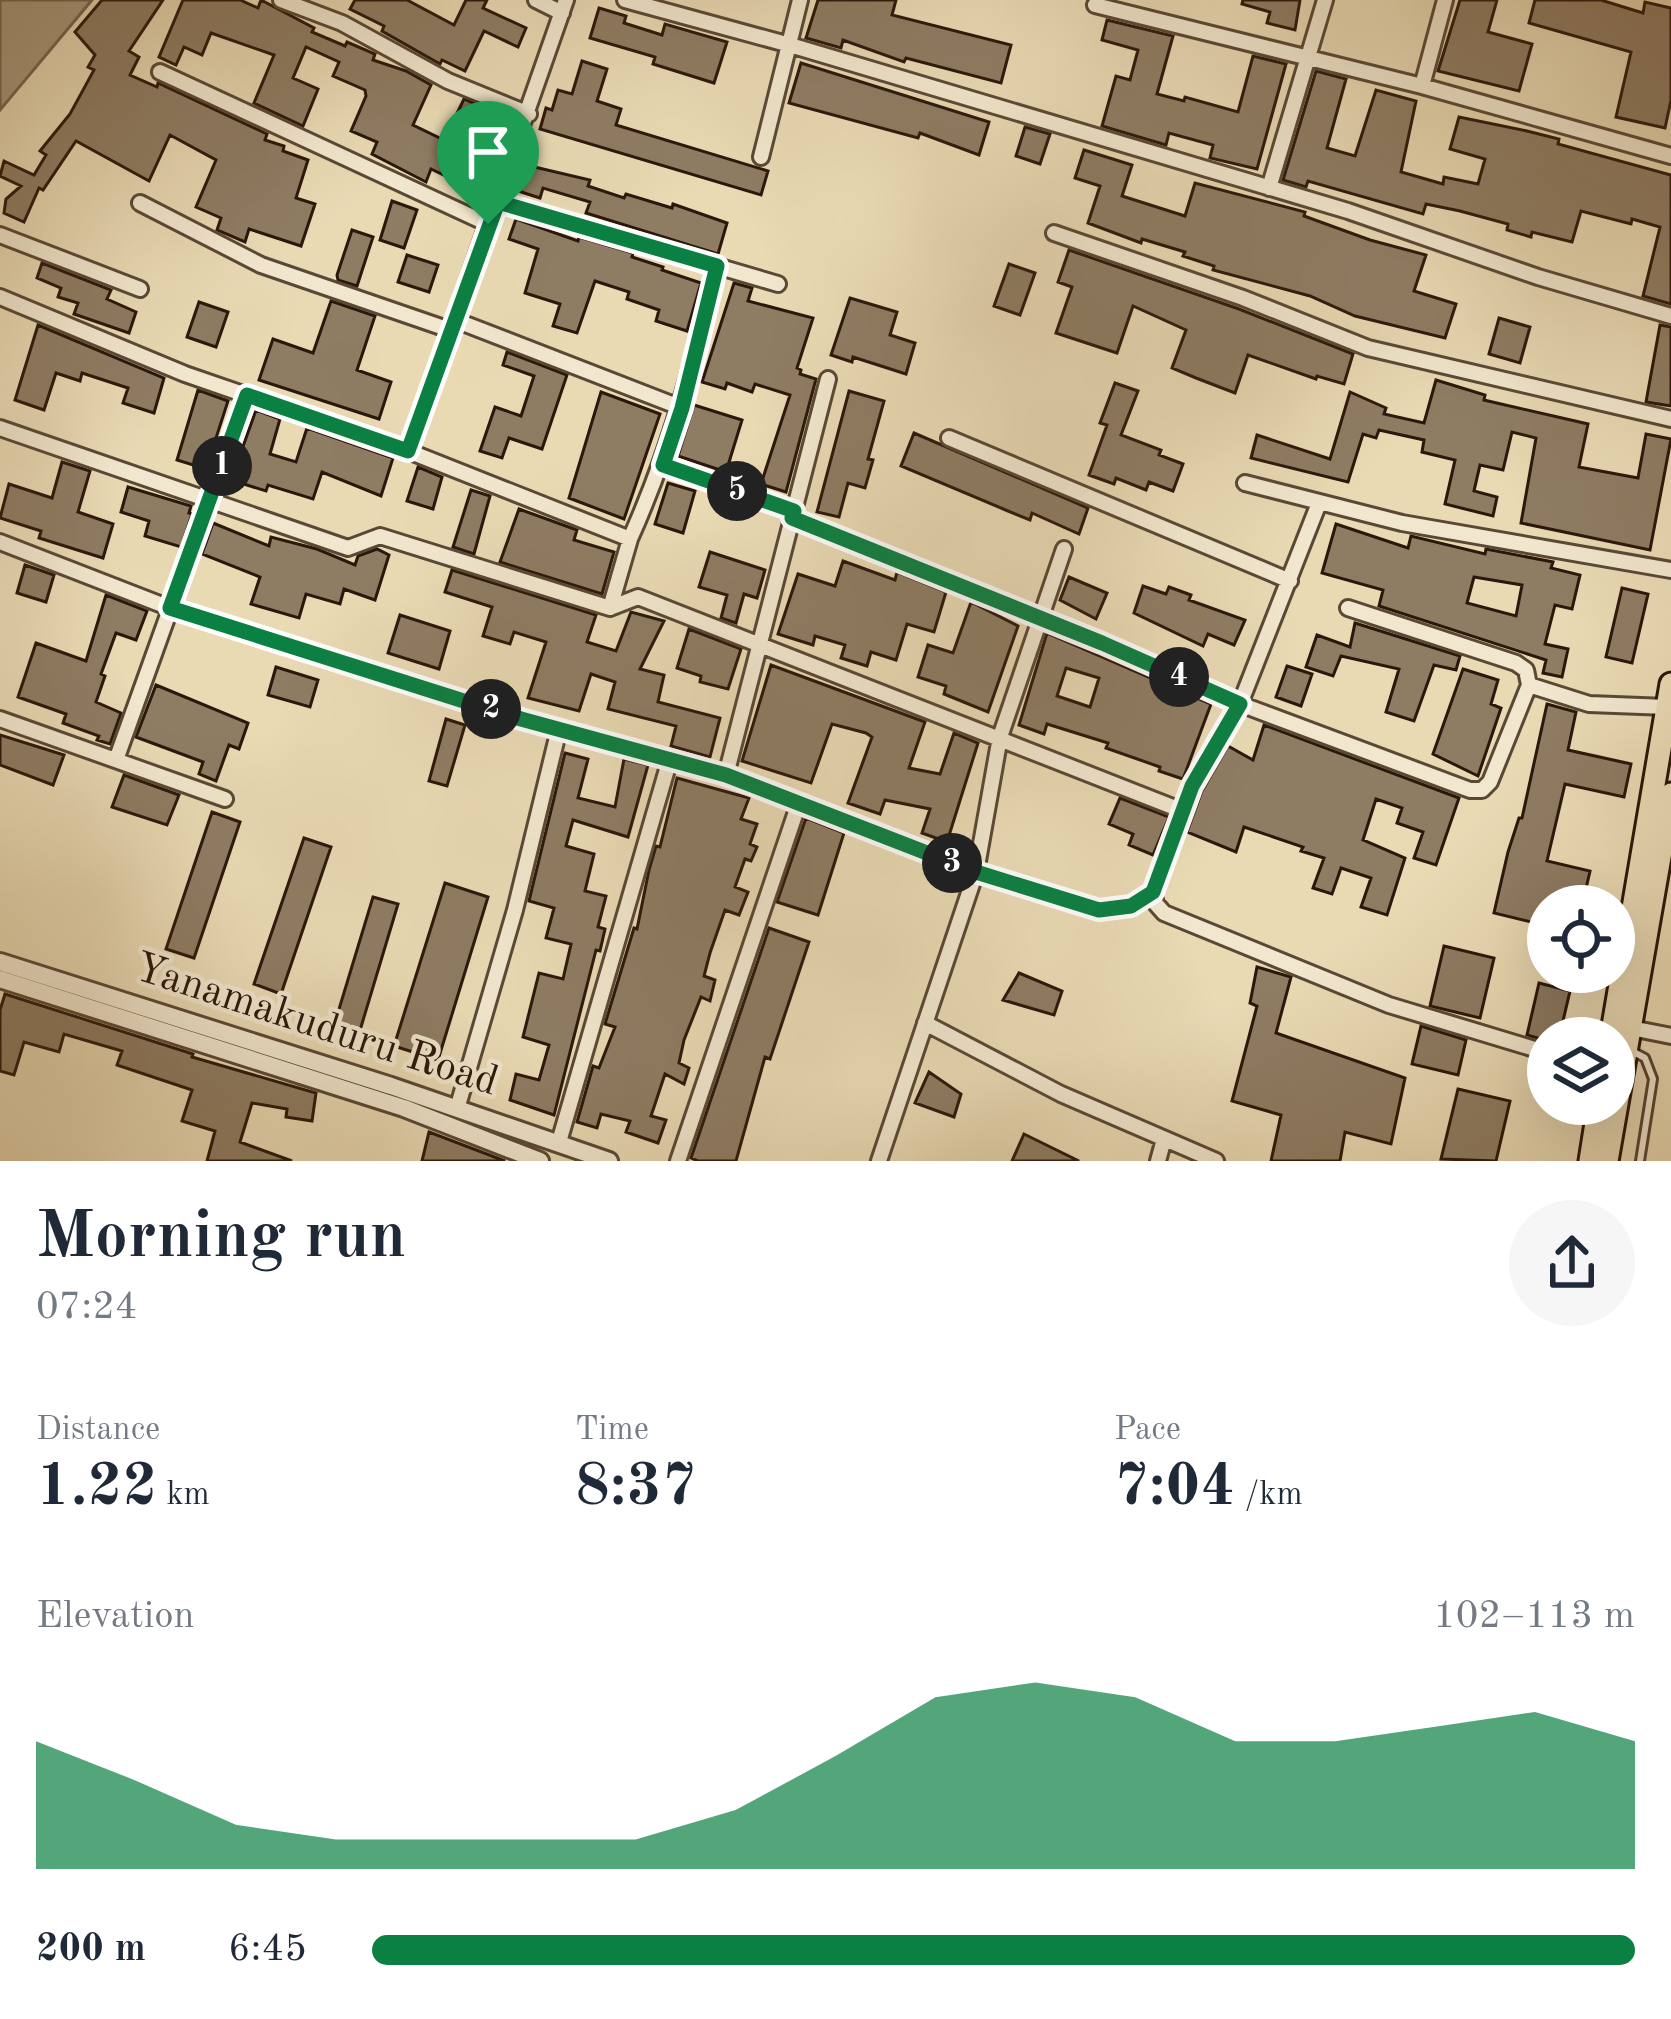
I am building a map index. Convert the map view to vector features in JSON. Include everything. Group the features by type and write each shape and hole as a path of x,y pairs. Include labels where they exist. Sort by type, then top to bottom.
{"highway":[{"path":"1626,1017 1669,696"},
{"path":"1650,862 1671,794"},
{"path":"1589,1161 1595,1125"},
{"path":"1607,1161 1612,1125"}],"street":[{"path":"281,0 342,23 448,81 529,114"},
{"path":"408,451 564,6 536,0"},
{"path":"625,0 1269,188 1538,278 1671,316"},
{"path":"761,158 800,0"},
{"path":"1269,188 1324,0"},
{"path":"1422,86 1444,0"},
{"path":"1091,2 1422,86 1671,156"},
{"path":"160,72 488,224"},
{"path":"498,202 778,284"},
{"path":"140,203 261,265 452,325 682,408"},
{"path":"1054,233 1243,298 1368,348 1671,419"},
{"path":"0,235 140,290"},
{"path":"610,608 630,539 682,408 717,266"},
{"path":"0,297 185,374 408,451 630,539"},
{"path":"726,775 828,379"},
{"path":"116,760 247,395"},
{"path":"0,428 348,548 380,536 610,608 638,597 1183,812"},
{"path":"949,438 1290,581"},
{"path":"663,465 793,514 1240,704 1476,792 1490,782 1528,686 1526,670 1348,608"},
{"path":"1245,483 1402,523 1671,570"},
{"path":"1319,503 1240,704 1192,786 1153,892 1156,904 1164,913 1389,1005 1527,1047"},
{"path":"0,542 170,608 559,729 726,775 976,872 1099,910 1131,906 1153,892"},
{"path":"879,1161 976,872 1000,736 1064,549"},
{"path":"1528,686 1588,704 1669,696"},
{"path":"0,718 225,799"},
{"path":"457,1109 515,910 559,729"},
{"path":"559,1142 670,759"},
{"path":"678,1161 800,803"},
{"name":"Yanamakuduru Road","path":"0,962 609,1161"},
{"name":"Yanamakuduru Road","path":"0,979 404,1108 540,1161"},
{"path":"926,1023 1060,1094 1216,1161"},
{"path":"1635,1038 1671,1036"},
{"path":"1158,1161 1164,1139"}],"lane":[{"path":"1635,1049 1645,1058 1653,1079 1640,1161"}],"shaded area":[{"path":"0,0 92,0 0,110"}],"building":[{"path":"102,0 163,0 129,51 139,57 130,75 157,87 158,83 267,134 265,140 308,160 296,198 315,204 301,246 249,229 245,242 217,230 221,218 196,207 216,160 170,135 149,181 76,141 43,190 39,188 24,222 4,213 6,199 21,186 0,176 4,161 34,175 46,155 40,151 70,114 94,70 88,67 95,55 75,32"},
{"path":"183,0 240,0 258,8 261,0 314,28 312,32 375,54 373,60 431,85 413,125 444,140 464,99 493,112 458,182 431,169 426,182 372,154 377,142 351,131 365,90 333,76 339,62 306,47 293,78 318,89 303,126 254,103 274,55 211,33 202,55 184,47 176,65 159,57"},
{"path":"355,0 407,0 454,25 466,0 487,0 483,8 526,28 518,47 484,31 465,71 442,60 440,64 382,31 384,26 350,9"},
{"path":"818,0 896,0 892,15 1011,45 1001,83 906,58 904,62 843,40 841,48 806,38"},
{"path":"1243,0 1300,0 1295,30 1267,23 1270,12 1242,4"},
{"path":"1460,0 1497,0 1488,32 1532,44 1519,91 1438,71"},
{"path":"1535,0 1601,0 1643,13 1645,2 1671,8 1671,100 1665,128 1616,117 1631,52 1529,23"},
{"path":"599,8 626,16 624,23 662,35 665,24 727,42 714,83 653,64 655,57 590,38"},
{"path":"1107,20 1173,36 1157,94 1184,101 1185,97 1238,112 1253,56 1286,64 1257,169 1210,158 1213,145 1169,133 1166,145 1102,126 1116,76 1130,80 1138,50 1102,40"},
{"path":"582,61 607,69 597,101 621,109 616,125 768,171 761,195 540,129 558,90 572,94"},
{"path":"801,63 989,122 979,155 920,133 918,138 789,103"},
{"path":"1316,71 1346,79 1327,148 1355,156 1376,90 1416,101 1401,172 1443,184 1444,177 1478,184 1485,159 1450,149 1459,117 1559,139 1558,144 1671,175 1671,304 1643,296 1660,227 1581,211 1572,242 1532,232 1531,237 1507,230 1508,224 1460,211 1426,204 1423,214 1308,181 1306,187 1283,180"},
{"path":"1025,127 1050,134 1040,164 1016,156"},
{"path":"1084,150 1132,165 1122,196 1185,216 1195,183 1305,212 1304,216 1370,240 1426,255 1414,291 1456,304 1445,338 1355,316 1310,296 1213,270 1214,266 1183,256 1185,252 1142,239 1141,243 1088,223 1100,186 1075,178"},
{"path":"526,165 590,180 588,186 624,198 626,194 672,208 673,204 727,223 718,254 586,213 590,202 543,188 540,198 518,191"},
{"path":"392,201 417,210 404,248 380,240"},
{"path":"516,219 578,241 579,237 633,253 632,257 701,283 687,331 656,321 659,310 627,299 629,292 595,281 577,333 553,326 560,304 525,293 538,249 509,239"},
{"path":"352,230 373,237 357,286 338,280 337,275"},
{"path":"1069,250 1353,354 1344,384 1248,355 1235,393 1172,368 1186,330 1133,306 1117,353 1056,333 1072,287 1058,282"},
{"path":"407,255 438,265 429,292 398,282"},
{"path":"42,263 111,290 107,299 136,312 129,333 74,314 78,303 58,297 61,288 37,278"},
{"path":"1009,264 1035,273 1020,315 994,306"},
{"path":"734,283 752,288 748,301 813,318 797,368 800,374 816,379 786,492 761,484 790,395 755,384 752,392 727,383 725,389 702,382"},
{"path":"850,298 897,312 890,335 915,343 906,374 831,355"},
{"path":"331,301 375,316 357,370 391,382 379,419 259,380 273,339 313,353"},
{"path":"199,302 228,312 216,347 187,337"},
{"path":"1499,318 1530,327 1520,363 1489,354"},
{"path":"38,325 164,378 154,413 123,403 128,388 82,373 80,381 56,373 44,410 15,400"},
{"path":"1660,325 1671,327 1671,406 1646,402"},
{"path":"507,352 567,375 542,449 509,438 502,458 480,451 495,407 521,416 534,376 503,365"},
{"path":"1436,380 1485,395 1484,400 1588,424 1579,467 1638,478 1646,434 1671,439 1650,550 1521,523 1536,438 1512,432 1503,470 1480,465 1474,491 1497,497 1493,516 1445,504 1455,460 1422,452 1424,440 1379,430 1376,438 1363,434 1348,482 1251,458 1257,435 1330,459 1350,392 1386,408 1384,414 1424,423"},
{"path":"1115,383 1138,391 1121,435 1183,464 1173,491 1149,482 1146,490 1116,478 1114,484 1089,475 1107,425 1100,423"},
{"path":"198,390 228,401 206,469 177,460"},
{"path":"849,391 884,401 865,488 848,483 839,517 817,512"},
{"path":"601,392 660,414 624,519 569,498"},
{"path":"694,405 742,420 726,472 678,456"},
{"path":"256,410 280,419 270,454 296,462 307,428 393,458 381,496 322,472 313,499 231,480"},
{"path":"914,433 1088,508 1079,534 1032,513 1030,520 901,466"},
{"path":"62,462 90,471 78,512 113,524 103,558 39,538 41,531 0,518 9,484 52,498"},
{"path":"418,467 442,477 433,509 407,501"},
{"path":"668,483 695,491 683,533 655,524"},
{"path":"128,487 191,506 181,547 145,536 149,521 121,512"},
{"path":"471,490 490,496 474,554 453,547"},
{"path":"519,509 577,530 574,540 614,552 602,594 500,562"},
{"path":"213,523 269,546 271,537 355,565 358,556 377,549 389,555 375,600 344,589 340,604 306,594 299,618 251,604 260,577 202,554"},
{"path":"1336,524 1408,548 1411,536 1485,554 1486,549 1553,562 1551,568 1580,575 1572,609 1555,605 1545,644 1568,649 1562,677 1543,673 1546,660 1379,606 1383,590 1322,573","holes":["1474,577 1522,585 1516,616 1467,603"]},
{"path":"710,552 765,570 757,598 744,594 736,623 721,618 727,595 699,587"},
{"path":"843,561 895,580 897,572 946,592 934,632 907,624 896,660 871,652 867,666 841,658 845,645 815,636 813,645 778,634 798,574 835,586"},
{"path":"25,565 54,575 46,602 17,593"},
{"path":"452,570 596,615 587,642 616,651 631,612 664,621 640,669 664,675 658,702 720,718 710,757 671,746 676,726 608,709 615,682 591,674 579,711 528,698 546,642 514,632 510,644 483,636 492,607 445,592"},
{"path":"1069,577 1107,593 1096,619 1060,600"},
{"path":"1143,586 1166,594 1169,587 1191,595 1189,600 1245,620 1234,645 1208,634 1203,646 1134,613"},
{"path":"1622,588 1648,594 1632,663 1606,657"},
{"path":"106,595 147,611 136,640 116,633 101,674 105,676 96,702 121,713 110,744 63,723 66,714 18,697 36,643 86,661"},
{"path":"971,602 1018,626 988,712 944,694 946,686 918,677 928,645 953,653"},
{"path":"400,615 450,631 439,669 388,653"},
{"path":"1355,623 1460,656 1456,670 1434,665 1414,721 1386,712 1399,669 1341,656 1333,676 1306,667 1317,635 1350,647"},
{"path":"689,629 741,649 728,689 700,682 701,676 677,668"},
{"path":"1047,633 1211,704 1183,779 1106,748 1108,743 1047,724 1044,734 1019,725","holes":["1066,668 1099,678 1090,707 1057,696"]},
{"path":"771,665 925,722 909,768 940,774 954,733 978,743 947,842 922,833 930,809 885,800 880,814 848,803 872,737 866,733 832,724 811,783 742,761"},
{"path":"1287,666 1312,674 1301,706 1276,697"},
{"path":"276,667 318,680 310,707 268,695"},
{"path":"1463,669 1498,680 1491,704 1501,708 1478,776 1433,754"},
{"path":"156,685 248,723 239,749 229,745 216,781 199,774 203,762 136,737"},
{"path":"1547,704 1576,712 1568,750 1631,764 1624,797 1565,784 1547,861 1590,871 1587,885 1527,885 1527,921 1494,913 1508,852 1522,818"},
{"path":"446,719 465,725 447,786 429,781"},
{"path":"1264,725 1459,798 1436,865 1414,858 1423,832 1397,823 1402,808 1376,799 1363,840 1405,858 1387,915 1361,907 1371,878 1341,868 1332,894 1313,888 1324,858 1301,851 1303,847 1244,827 1236,852 1187,832 1202,791 1228,746 1253,760"},
{"path":"0,735 64,755 53,785 0,765"},
{"path":"565,753 588,759 578,798 615,807 624,759 648,765 628,837 573,820 566,846 594,854 585,891 606,896 598,927 605,929 554,1115 510,1100 516,1074 539,1080 549,1045 523,1037 539,973 563,979 571,944 546,938 554,908 529,901"},
{"path":"124,775 179,795 167,825 112,807"},
{"path":"677,778 749,798 741,819 757,824 750,844 757,847 751,861 745,859 735,887 748,892 739,915 725,910 710,953 704,976 715,980 710,1001 701,997 684,1040 679,1063 689,1068 684,1084 665,1074 651,1116 666,1120 658,1143 626,1132 630,1121 601,1114 597,1128 577,1122 593,1066 599,1068 615,1027 605,1024 637,929"},
{"path":"1120,798 1169,817 1153,855 1129,845 1133,834 1109,824"},
{"path":"212,812 240,822 194,958 166,949"},
{"path":"806,818 844,833 818,915 777,902"},
{"path":"304,838 331,847 281,994 254,984"},
{"path":"445,883 488,897 438,1060 394,1046"},
{"path":"373,897 398,904 358,1037 333,1029"},
{"path":"769,928 809,942 770,1059 765,1057 736,1161 698,1161 691,1158"},
{"path":"1444,946 1494,958 1480,1018 1430,1006"},
{"path":"1257,967 1291,977 1276,1033 1405,1078 1391,1144 1345,1132 1340,1161 1271,1161 1281,1115 1232,1101 1257,1006 1250,1003"},
{"path":"1019,973 1062,991 1054,1015 1003,1000"},
{"path":"1537,993 1570,993 1564,1017 1531,1017"},
{"path":"5,994 316,1093 312,1121 286,1117 287,1109 252,1103 240,1142 292,1161 207,1161 215,1131 182,1121 192,1090 117,1065 122,1051 64,1034 59,1052 24,1042 14,1075 0,1071 0,1010"},
{"path":"1421,1026 1466,1040 1458,1075 1412,1064"},
{"path":"929,1072 961,1094 954,1117 915,1103"},
{"path":"1458,1089 1510,1101 1496,1161 1441,1159"},
{"path":"429,1132 505,1161 422,1161"},
{"path":"1024,1134 1079,1161 1012,1161"}],"route":[{"path":"498,202 717,266 663,465 794,511 792,518 1240,704 1192,786 1153,892 1131,906 1099,910 976,872 726,775 521,719 170,608 247,395 408,451 488,224 498,202"}]}
